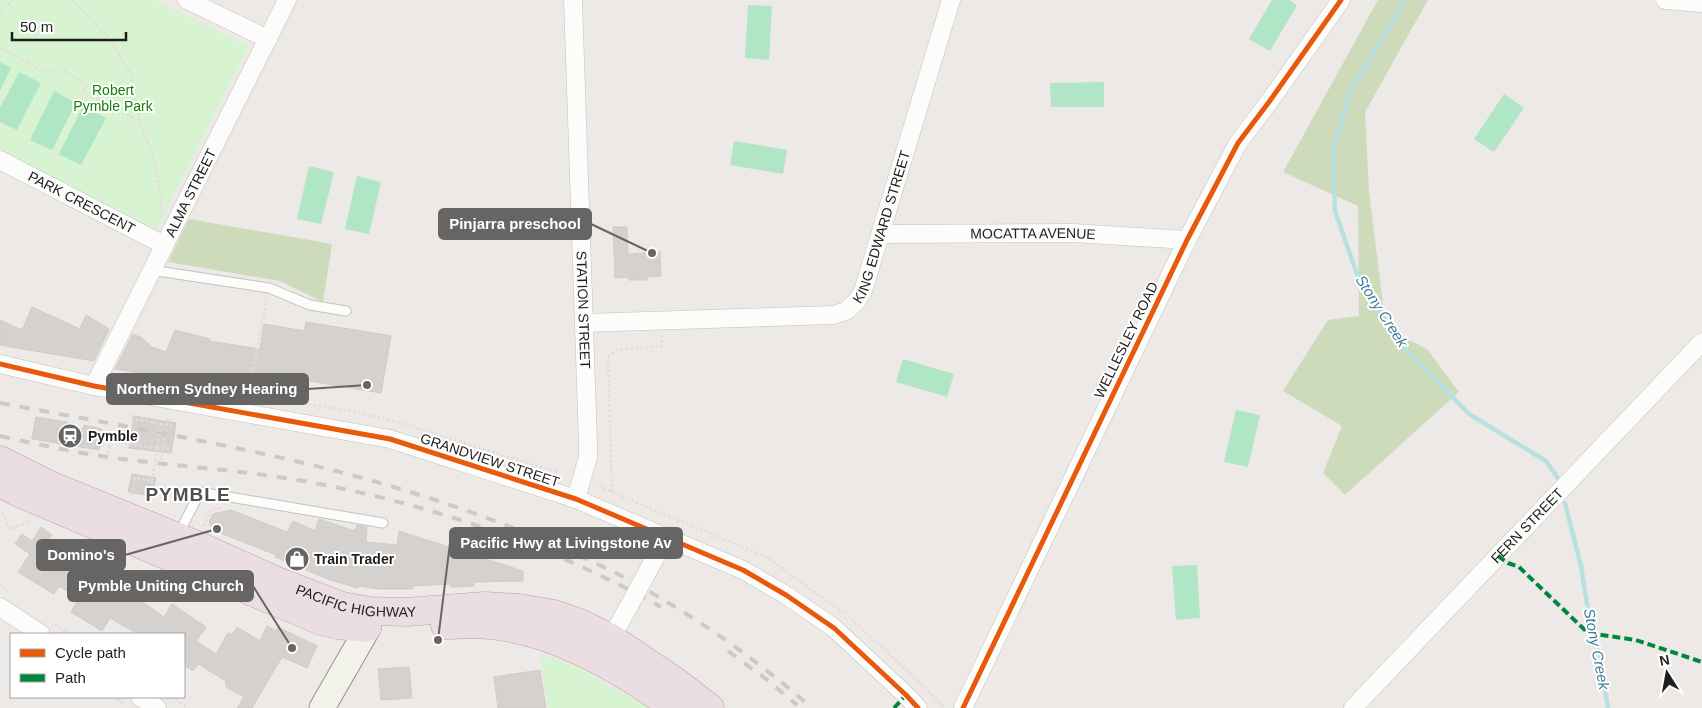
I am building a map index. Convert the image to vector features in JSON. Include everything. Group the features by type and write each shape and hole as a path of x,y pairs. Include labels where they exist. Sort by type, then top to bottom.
{"highway":[{"name":"PACIFIC HIGHWAY","path":"0,460 52,486 336,604 369,620"},
{"name":"PACIFIC HIGHWAY","path":"0,483 44,504 321,621 338,625 406,612 485,606 519,608 554,614 582,624 635,681 674,708"},
{"name":"PACIFIC HIGHWAY","path":"605,649 675,681 710,708"}],"street":[{"path":"188,0 268,39"},
{"name":"ALMA STREET","path":"94,386 287,0"},
{"name":"STATION STREET","path":"573,0 588,444 588,456 576,499"},
{"name":"KING EDWARD STREET","path":"584,323 833,315 846,311 856,302 863,290 951,0"},
{"name":"WELLESLEY ROAD","path":"963,708 1187,240 1238,143 1341,0"},
{"path":"1666,0 1702,3"},
{"name":"PARK CRESCENT","path":"0,160 164,244"},
{"name":"MOCATTA AVENUE","path":"881,234 1073,233 1187,240"},
{"name":"FERN STREET","path":"1353,708 1702,342"},
{"name":"GRANDVIEW STREET","path":"0,364 94,386 390,439 576,499 743,570 786,596 834,628 918,708"},
{"path":"605,649 666,537"},
{"path":"0,607 39,633"},
{"path":"322,708 369,620"},
{"path":"142,698 157,708"}],"lane":[{"path":"151,270 269,288 310,305 346,311"},
{"path":"177,537 200,492 382,523"}],"path":[{"path":"0,12 13,0"},
{"path":"72,0 107,36 132,78 140,122 155,163 160,193 164,244"},
{"path":"0,48 43,71 62,69 86,85 82,92 140,122"},
{"path":"248,394 269,288"},
{"path":"612,492 608,357 617,350 662,346 662,332"},
{"path":"130,412 134,419 172,426 167,424 168,418"},
{"path":"147,506 161,424"},
{"path":"108,453 112,428"},
{"path":"161,460 164,438"},
{"path":"110,441 169,450 163,447"},
{"path":"131,499 135,478 152,481"},
{"path":"3,513 9,528 35,519"},
{"path":"115,698 131,708"},
{"path":"173,698 189,708"},
{"path":"941,704 945,708"}],"green space":[{"name":"Robert Pymble Park","path":"0,0 156,0 249,46 157,229 0,151"},
{"path":"1272,0 1289,0 1297,5 1270,51 1249,39"},
{"path":"1378,0 1428,0 1365,112 1369,191 1386,329 1427,349 1459,392 1345,495 1323,473 1342,426 1283,391 1328,320 1359,316 1358,206 1283,172"},
{"path":"748,5 772,6 769,60 745,58"},
{"path":"0,62 11,68 0,91"},
{"path":"19,72 41,83 17,130 0,122 0,108"},
{"path":"1104,82 1104,107 1051,107 1050,83"},
{"path":"54,91 76,103 52,150 30,140"},
{"path":"1504,94 1524,108 1494,152 1474,139"},
{"path":"83,106 106,118 81,165 59,154"},
{"path":"734,141 787,150 783,174 730,165"},
{"path":"309,166 334,172 321,224 297,219"},
{"path":"357,176 381,182 369,234 345,229"},
{"path":"189,219 332,244 323,302 280,281 168,262"},
{"path":"903,359 954,374 947,397 896,382"},
{"path":"1236,410 1260,415 1248,467 1224,462"},
{"path":"1197,565 1200,618 1176,620 1172,566"},
{"path":"540,654 573,664 649,708 548,708"}],"building":[{"path":"613,227 627,227 628,254 660,252 661,276 647,277 647,280 629,280 629,277 615,278"},
{"path":"32,307 80,329 86,315 109,329 94,361 0,345 0,320 22,330"},
{"path":"306,322 391,336 381,393 280,376 278,385 248,380 245,391 115,369 133,334 142,338 152,347 166,352 175,330 210,339 210,341 260,349 264,324 304,331"},
{"path":"134,416 176,423 171,453 129,448"},
{"path":"36,417 66,422 82,430 84,425 102,429 99,450 32,439"},
{"path":"132,474 156,478 152,496 128,492"},
{"path":"231,510 287,532 293,521 315,531 319,519 355,531 357,525 367,527 366,542 397,545 399,531 523,571 523,581 474,582 474,586 451,587 451,584 413,586 413,589 378,589 359,586 358,588 330,580 275,557 276,555 213,530 209,522 213,514"},
{"path":"41,527 52,535 49,539 96,568 101,560 135,580 128,592 164,617 172,604 206,627 196,641 216,654 228,633 232,635 237,627 260,641 267,626 276,631 278,627 317,646 307,668 282,657 252,708 237,708 244,697 226,687 226,681 198,664 193,671 185,666 185,633 136,633 110,618 102,631 71,612 79,598 59,586 54,594 18,572 30,554 15,544 22,534 32,541"},
{"path":"409,667 412,698 381,700 378,669"},
{"path":"540,670 546,708 498,708 494,677"}],"waterway":[{"name":"Stony Creek","path":"1403,0 1395,17 1351,90 1333,151 1335,211 1359,280 1403,347 1469,414 1546,461 1559,480"},
{"name":"Stony Creek","path":"1565,503 1581,566 1608,708"}],"railway":[{"path":"0,403 137,428 318,466 406,491 494,520 579,555 620,575 682,611 758,664 812,708"},
{"path":"0,436 103,456 292,479 388,499 482,527 528,544 618,584 661,607"},
{"path":"728,651 797,705"}],"marked path":[{"path":"1498,556 1508,563 1519,567 1588,633 1636,640 1702,662"},
{"path":"894,708 906,695"}],"cycle path":[{"path":"963,708 1187,240 1238,143 1341,0"},
{"path":"0,364 94,386 390,439 576,499 743,570 786,595 834,628 918,708"}],"place":[{"name":"Pinjarra preschool","path":"652,253"},
{"name":"Northern Sydney Hearing","path":"367,385"},
{"name":"Pymble","path":"70,436"},
{"name":"Domino's","path":"217,529"},
{"name":"Train Trader","path":"297,559"},
{"name":"Pacific Hwy at Livingstone Av","path":"438,640"},
{"name":"Pymble Uniting Church","path":"292,648"}],"district":[{"name":"PYMBLE","path":"188,494"}]}
